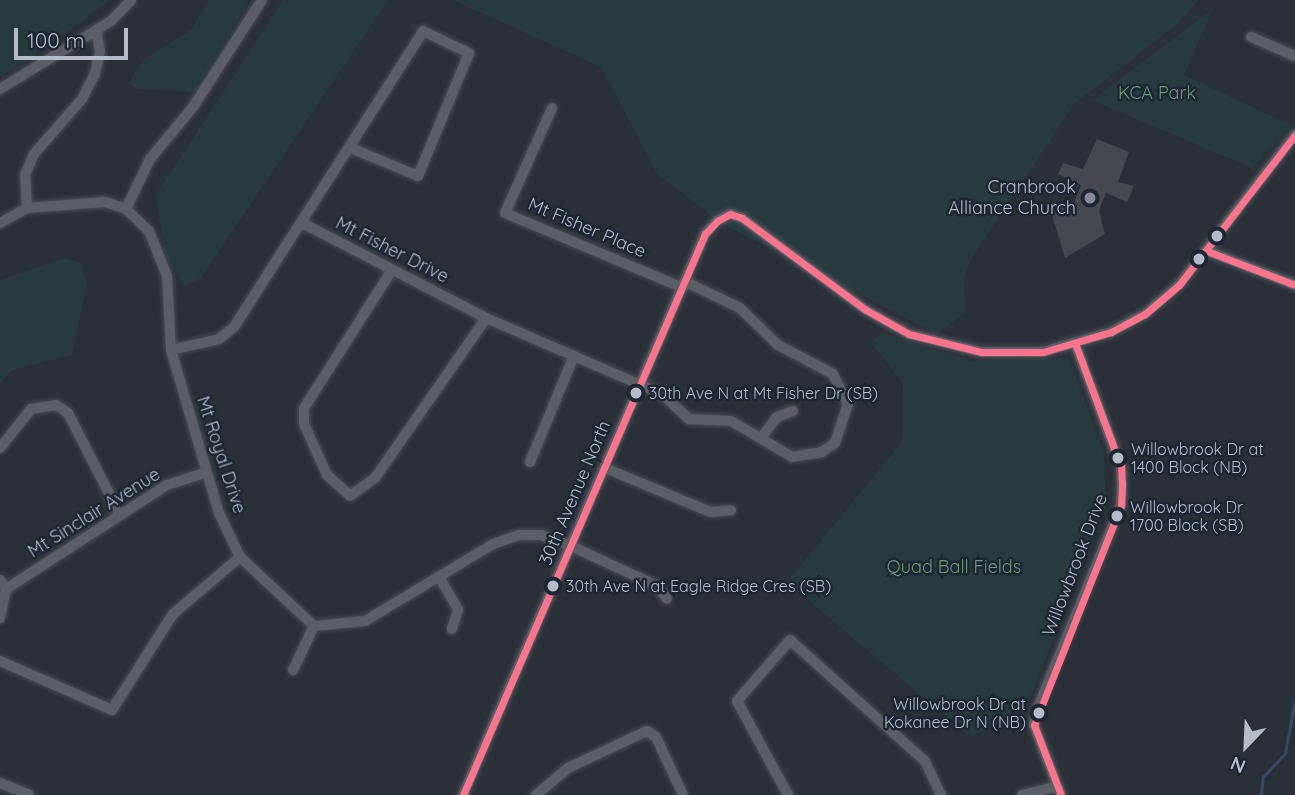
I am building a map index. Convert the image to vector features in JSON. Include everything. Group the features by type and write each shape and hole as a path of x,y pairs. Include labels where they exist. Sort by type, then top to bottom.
{"street":[{"path":"0,89 96,30 131,0"},
{"path":"0,223 27,208 105,202 126,209 150,159 193,107 262,0"},
{"path":"27,208 25,175 34,154 82,99 95,74 100,51 96,30"},
{"path":"171,350 219,339 234,327 304,224 423,31 469,53 418,176 351,148"},
{"path":"1251,37 1295,56"},
{"name":"Mt Fisher Place","path":"552,108 505,213 685,285"},
{"path":"1076,346 1145,314 1207,251 1295,135"},
{"name":"Mt Royal Drive","path":"126,209 160,249 171,350 205,473 240,557 314,625"},
{"name":"30th Avenue North","path":"463,795 705,234 730,214 909,334 981,352 1043,352 1076,346"},
{"name":"Mt Fisher Drive","path":"304,224 486,318 662,394 689,419 731,421 792,457 822,453 847,418 843,387 833,374 778,345 740,308 685,285"},
{"path":"1207,251 1295,285"},
{"path":"392,270 304,408 304,424 327,475 350,496 375,478 486,318"},
{"name":"Willowbrook Drive","path":"1060,790 1034,725 1037,710 1121,505 1122,485 1076,346"},
{"path":"530,462 574,356"},
{"path":"0,448 31,409 56,405 68,413 120,515"},
{"path":"761,438 777,417 793,411"},
{"path":"605,468 710,512 732,510"},
{"name":"Mt Sinclair Avenue","path":"3,585 167,485 205,473"},
{"path":"293,670 314,625 365,621 441,580 493,544 519,535 541,535 571,546 657,586 667,599"},
{"path":"0,661 112,710 173,614 240,557"},
{"path":"441,580 458,610 452,629"},
{"path":"0,618 3,585"},
{"path":"788,795 737,701 790,640 925,761 941,795"},
{"path":"536,795 568,768 647,731 656,737 683,795"},
{"path":"0,783 29,795"},
{"path":"1022,795 1060,790"}],"green space":[{"path":"0,0 110,0 17,69 0,75"},
{"path":"209,0 250,0 194,92 138,89 129,83 143,60 191,30"},
{"path":"283,0 388,0 201,278 184,286 164,253 156,195"},
{"path":"453,0 1199,0 1175,26 1074,104 970,261 964,278 966,312 937,334 724,225 657,174 601,67"},
{"name":"KCA Park","path":"1213,9 1184,75 1293,126 1252,168 1092,100"},
{"path":"64,258 81,263 87,283 72,355 12,370 0,384 0,280"},
{"name":"Quad Ball Fields","path":"882,333 972,361 1069,358 1104,452 1106,508 1027,706 970,737 787,582 902,442 903,383 870,342"}],"building":[{"name":"Cranbrook Alliance Church","path":"1097,139 1129,152 1118,182 1134,186 1127,202 1106,193 1099,210 1105,234 1065,258 1051,212 1074,203 1081,185 1058,174 1063,163 1083,169"}],"waterway":[{"path":"1261,795 1263,777 1285,753 1295,700"}],"transit line":[{"path":"463,795 705,234 717,221 730,214 742,218 866,310 909,334 981,352 1043,352 1111,332 1145,314 1179,285 1295,135"},
{"path":"1207,251 1295,285"},
{"path":"1061,795 1034,725 1121,505 1122,485 1121,467 1076,346"}],"place":[{"name":"Cranbrook Alliance Church","path":"1090,198"},
{"name":"30th Ave N at Mt Fisher Dr (SB)","path":"636,393"},
{"name":"Willowbrook Dr at 1400 Block (NB)","path":"1118,458"},
{"name":"Willowbrook Dr 1700 Block (SB)","path":"1117,516"},
{"name":"30th Ave N at Eagle Ridge Cres (SB)","path":"553,586"},
{"name":"Willowbrook Dr at Kokanee Dr N (NB)","path":"1039,713"}]}
